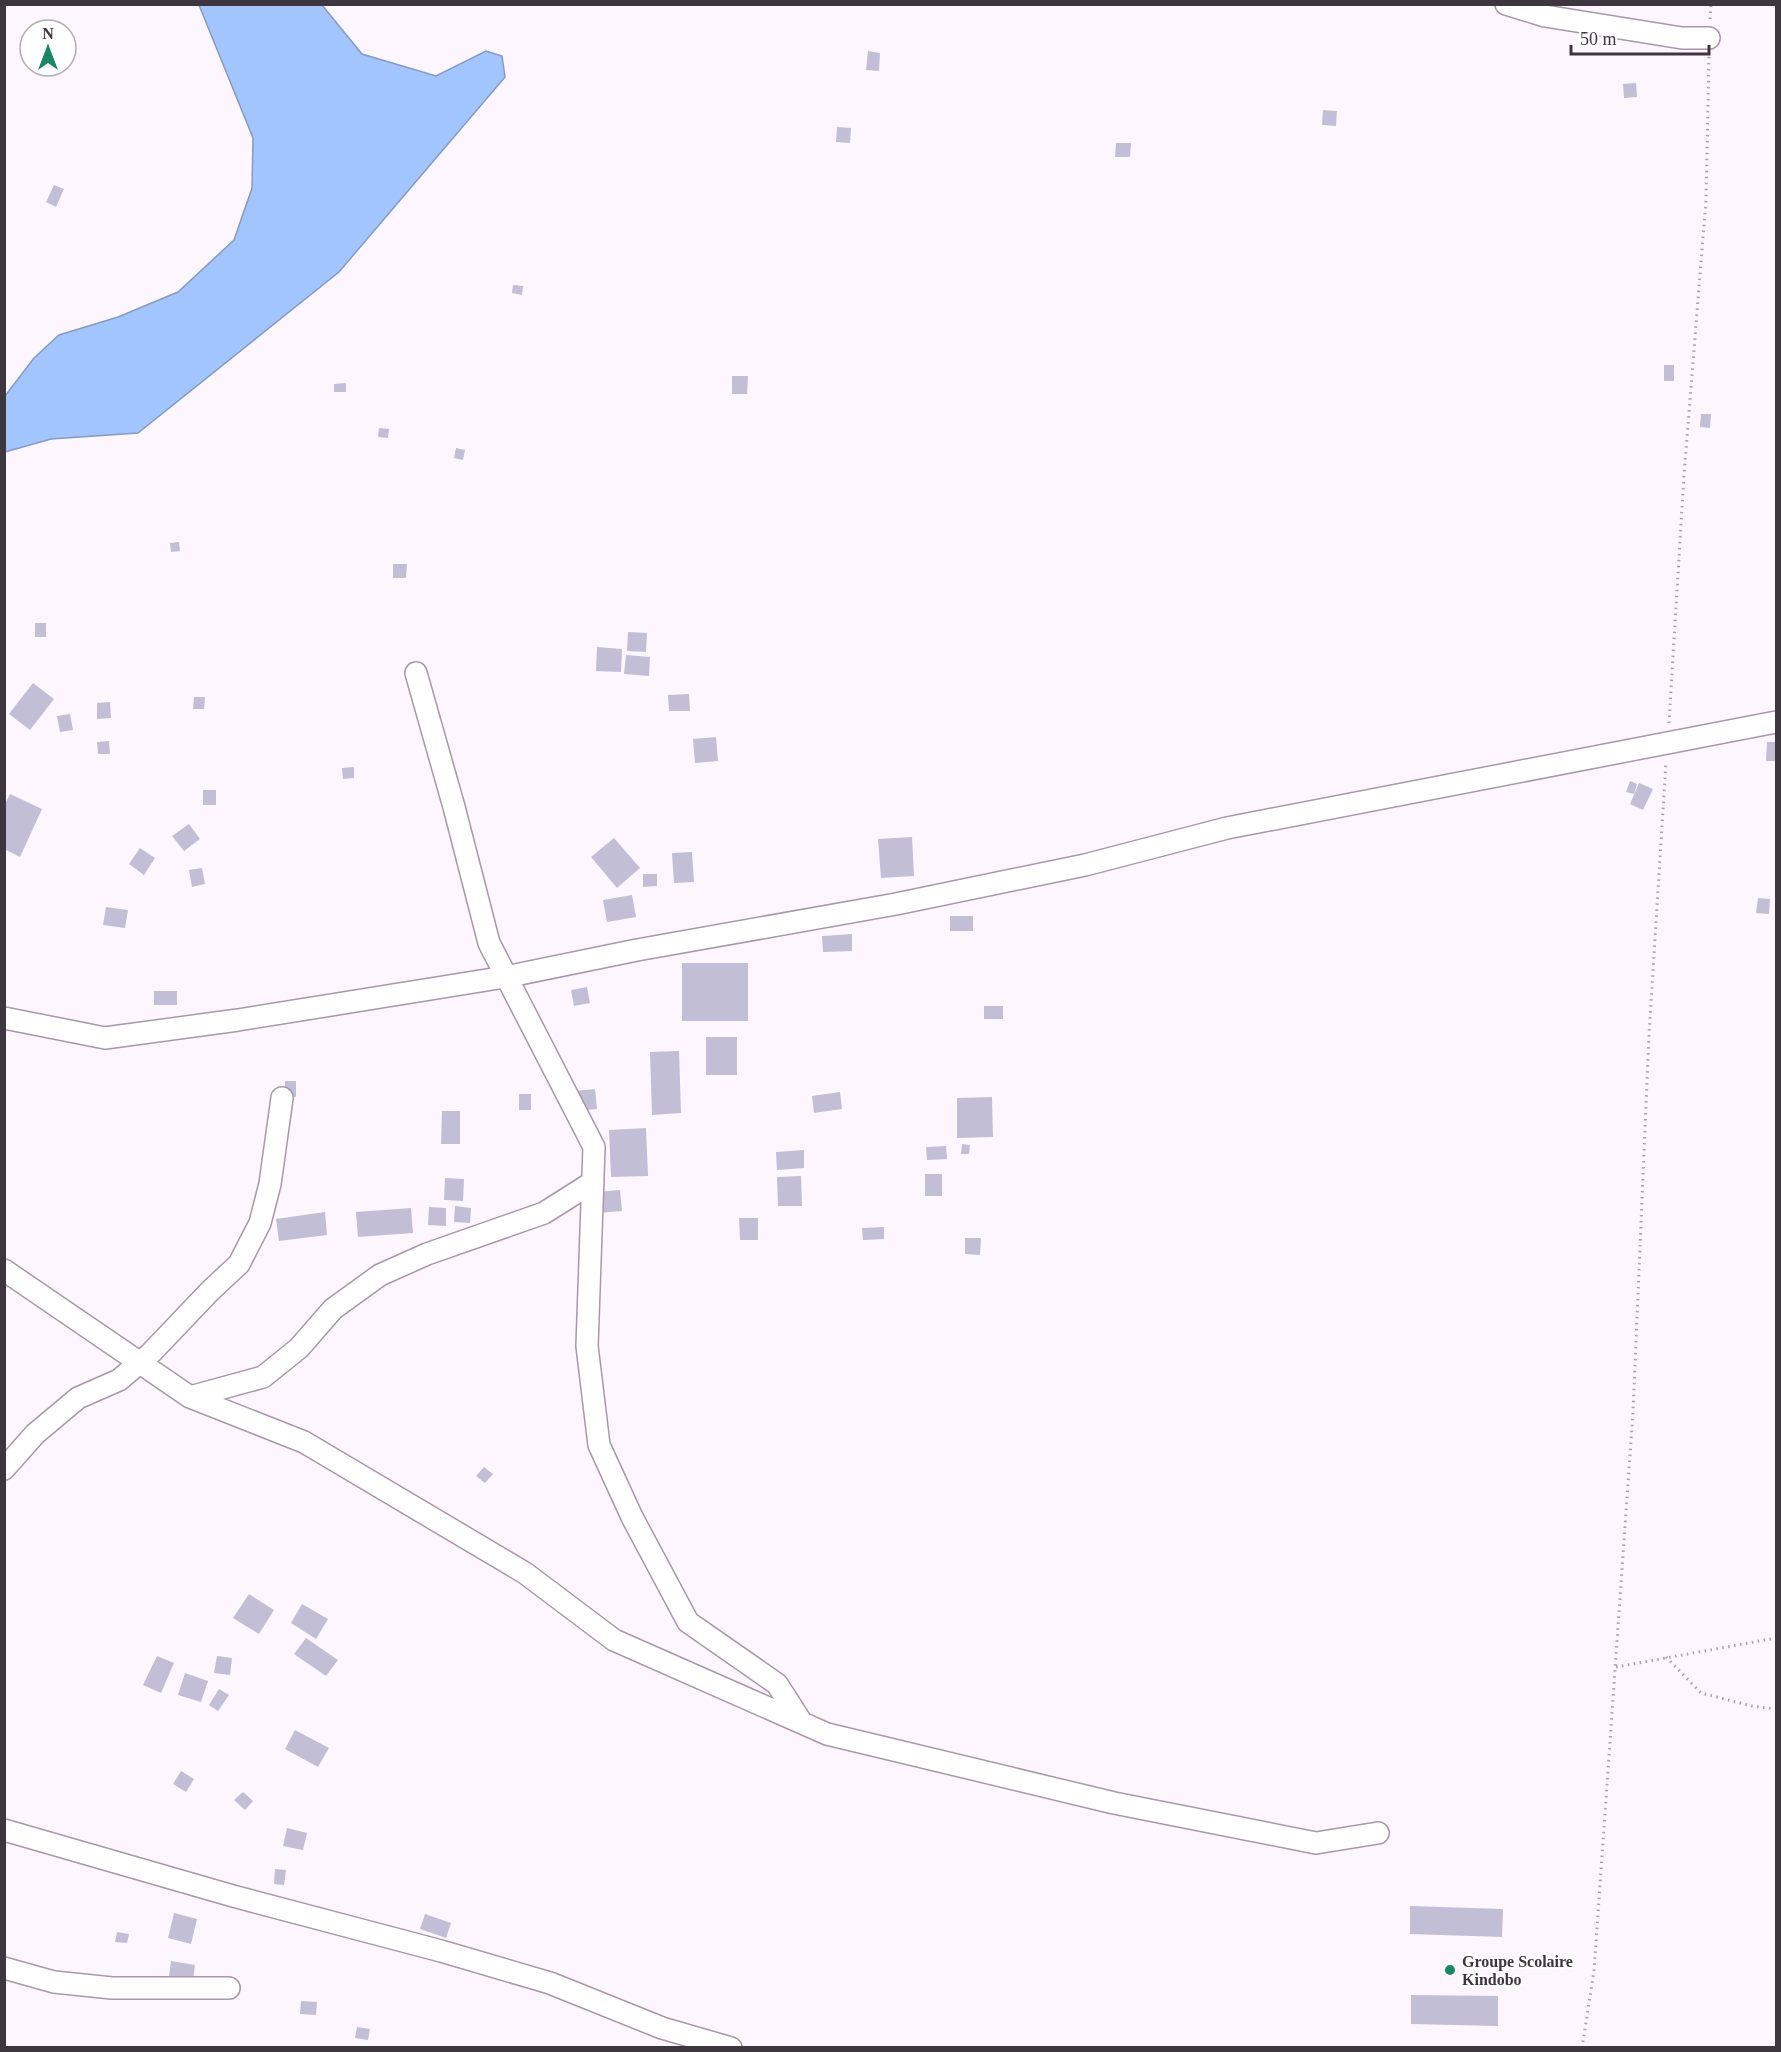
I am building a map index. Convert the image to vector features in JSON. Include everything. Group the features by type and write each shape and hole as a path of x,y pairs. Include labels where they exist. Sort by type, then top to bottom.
{"street":[{"path":"1506,4 1545,16 1682,38 1709,38"},
{"path":"416,673 489,943 594,1147 588,1346 599,1445 632,1517 688,1622 777,1684 802,1723"},
{"path":"4,1018 105,1038 238,1020 505,977 637,950 897,904 1084,864 1227,828 1668,741 1776,722"},
{"path":"4,1469 35,1434 78,1398 119,1380 150,1354 239,1264 260,1223 270,1184 282,1098"},
{"path":"190,1397 263,1377 299,1348 333,1309 380,1275 428,1254 544,1213 593,1182"},
{"path":"4,1270 190,1397 304,1442 525,1573 614,1640 827,1734 1114,1803 1316,1844 1378,1833"},
{"path":"4,1830 221,1893 441,1951 539,1980 662,2028 731,2048"},
{"path":"4,1968 54,1982 112,1988 229,1988"}],"path":[{"path":"1582,2048 1594,1971 1633,1412 1649,1035 1684,476 1706,200 1711,4"},
{"path":"1615,1667 1776,1638"},
{"path":"1666,1657 1701,1693 1752,1706 1776,1709"}],"water":[{"path":"199,5 322,5 362,54 436,76 486,51 502,56 505,77 339,272 138,433 51,439 5,452 5,396 34,358 59,335 118,317 178,292 234,240 252,188 253,138"}],"building":[{"path":"868,51 880,53 879,71 866,70"},
{"path":"1636,83 1637,97 1624,98 1623,84"},
{"path":"1323,110 1337,111 1336,126 1322,125"},
{"path":"837,127 851,128 850,143 836,142"},
{"path":"1116,143 1131,143 1130,157 1115,157"},
{"path":"54,185 64,189 56,207 46,202"},
{"path":"513,285 523,286 522,295 512,293"},
{"path":"1664,365 1674,365 1674,381 1664,381"},
{"path":"732,376 748,376 747,394 732,394"},
{"path":"346,383 346,392 334,392 334,384"},
{"path":"1701,414 1711,414 1710,428 1700,427"},
{"path":"379,428 389,429 388,438 378,437"},
{"path":"456,448 465,450 463,460 454,458"},
{"path":"179,542 180,551 171,552 170,543"},
{"path":"393,564 407,564 406,578 393,578"},
{"path":"35,623 46,623 46,637 35,637"},
{"path":"628,632 647,633 646,652 627,651"},
{"path":"597,647 622,649 621,672 596,671"},
{"path":"626,655 650,657 649,676 624,674"},
{"path":"33,683 54,699 30,730 9,714"},
{"path":"689,694 690,711 669,711 668,695"},
{"path":"194,697 205,697 204,709 193,709"},
{"path":"110,702 111,718 97,719 97,703"},
{"path":"70,714 73,730 60,732 57,716"},
{"path":"716,737 718,761 695,763 693,739"},
{"path":"109,741 110,754 98,754 97,742"},
{"path":"1767,742 1776,742 1776,761 1766,761"},
{"path":"354,767 354,778 343,779 342,768"},
{"path":"1630,781 1637,784 1634,794 1626,792"},
{"path":"1639,783 1653,789 1643,810 1630,804"},
{"path":"203,790 216,790 216,805 203,805"},
{"path":"10,794 42,809 20,857 4,849 4,806"},
{"path":"189,824 200,839 184,851 172,836"},
{"path":"912,837 914,876 881,878 878,839"},
{"path":"614,838 640,868 617,888 591,857"},
{"path":"140,848 155,858 144,875 129,864"},
{"path":"692,852 694,882 674,883 672,853"},
{"path":"202,868 205,884 192,887 189,870"},
{"path":"643,874 657,874 657,886 643,887"},
{"path":"632,895 636,917 607,922 603,900"},
{"path":"1758,898 1770,899 1769,914 1756,913"},
{"path":"106,907 128,910 125,928 103,925"},
{"path":"950,916 973,916 973,931 950,931"},
{"path":"852,934 852,951 823,952 822,936"},
{"path":"682,963 748,963 748,1021 682,1021"},
{"path":"587,987 590,1003 574,1006 571,990"},
{"path":"154,991 177,991 177,1005 154,1005"},
{"path":"984,1006 1003,1006 1003,1019 984,1019"},
{"path":"706,1037 737,1037 737,1075 706,1075"},
{"path":"679,1051 681,1113 652,1115 650,1052"},
{"path":"285,1081 296,1081 296,1097 285,1097"},
{"path":"595,1089 597,1109 577,1111 575,1091"},
{"path":"840,1092 842,1109 814,1113 812,1096"},
{"path":"519,1094 531,1094 531,1110 519,1110"},
{"path":"992,1097 993,1137 957,1138 957,1098"},
{"path":"442,1111 460,1111 460,1144 441,1144"},
{"path":"646,1128 648,1176 611,1177 609,1130"},
{"path":"962,1144 970,1145 969,1154 961,1154"},
{"path":"946,1146 947,1159 927,1160 926,1147"},
{"path":"804,1150 804,1168 777,1170 776,1152"},
{"path":"925,1174 942,1174 942,1196 925,1196"},
{"path":"801,1176 802,1206 778,1206 777,1177"},
{"path":"445,1178 464,1179 463,1201 444,1200"},
{"path":"620,1190 622,1211 598,1213 596,1192"},
{"path":"455,1206 471,1208 470,1223 454,1222"},
{"path":"429,1207 446,1208 446,1226 428,1225"},
{"path":"411,1208 413,1233 358,1237 356,1212"},
{"path":"325,1212 327,1235 279,1241 276,1219"},
{"path":"739,1218 758,1218 758,1240 740,1240"},
{"path":"884,1227 884,1239 863,1240 862,1228"},
{"path":"965,1238 981,1238 980,1255 965,1254"},
{"path":"484,1467 493,1474 485,1483 476,1476"},
{"path":"249,1594 274,1610 259,1634 233,1618"},
{"path":"302,1604 328,1619 316,1639 291,1623"},
{"path":"306,1638 338,1660 326,1676 294,1654"},
{"path":"157,1656 174,1663 161,1693 143,1685"},
{"path":"217,1656 232,1658 230,1675 214,1673"},
{"path":"185,1673 208,1681 201,1702 178,1695"},
{"path":"219,1689 229,1695 218,1711 209,1705"},
{"path":"295,1730 329,1748 318,1767 285,1749"},
{"path":"181,1771 194,1779 186,1792 173,1784"},
{"path":"243,1792 253,1801 245,1810 234,1800"},
{"path":"287,1828 307,1833 303,1850 283,1846"},
{"path":"275,1869 286,1870 284,1885 274,1884"},
{"path":"1410,1906 1503,1909 1502,1937 1410,1934"},
{"path":"174,1913 197,1919 191,1944 168,1938"},
{"path":"425,1914 451,1923 446,1938 420,1929"},
{"path":"117,1932 129,1934 127,1943 115,1942"},
{"path":"171,1961 195,1965 193,1980 169,1976"},
{"path":"1411,1995 1498,1996 1498,2026 1411,2024"},
{"path":"301,2001 317,2002 316,2015 300,2014"},
{"path":"357,2027 370,2029 368,2040 355,2038"}],"place":[{"name":"Groupe Scolaire Kindobo","path":"1450,1970"}]}
